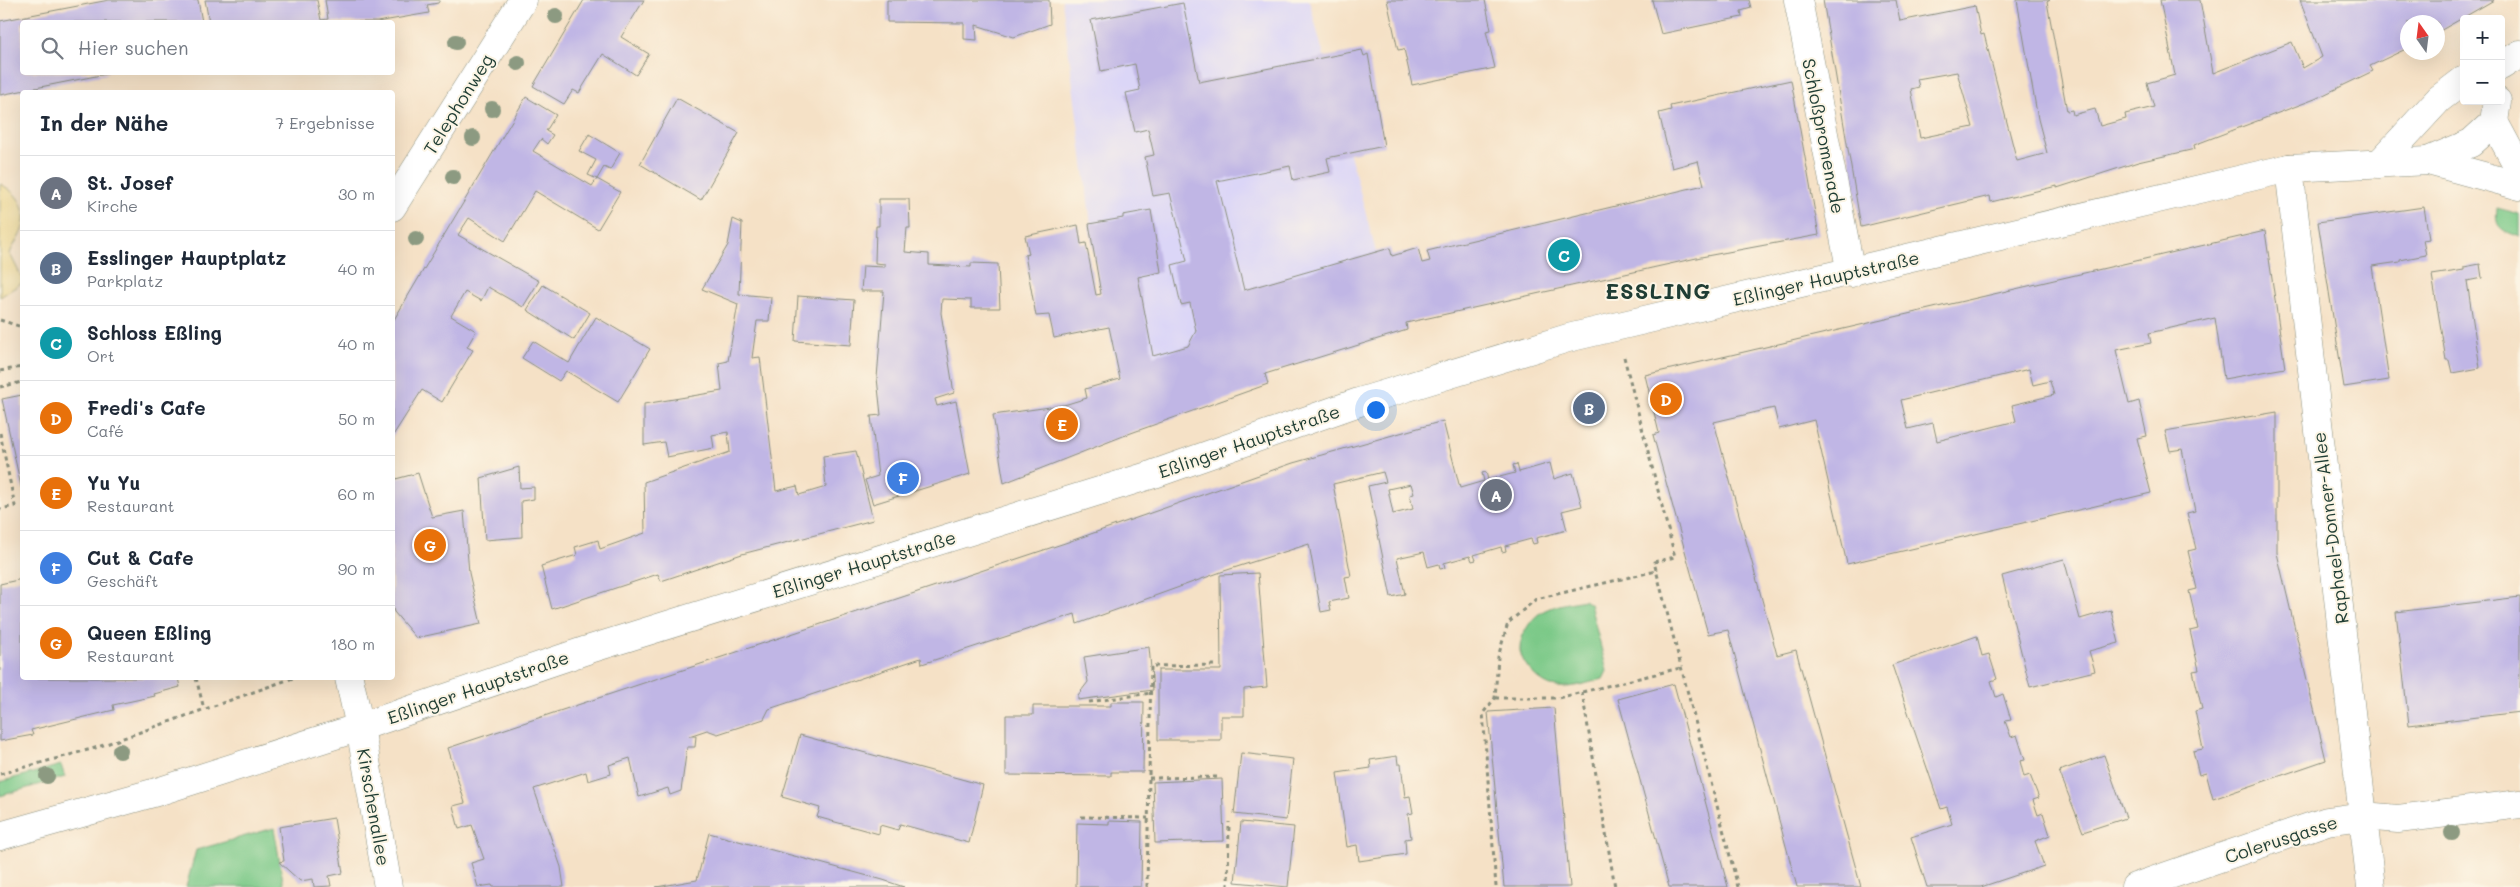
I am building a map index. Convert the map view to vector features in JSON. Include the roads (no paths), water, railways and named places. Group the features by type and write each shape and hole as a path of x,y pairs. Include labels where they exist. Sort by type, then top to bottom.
{"main road":[{"name":"Telephonweg","path":"395,202 523,0"},
{"name":"Schloßpromenade","path":"1798,0 1851,273"},
{"path":"2379,164 2439,99 2460,83"},
{"path":"2428,161 2471,143 2496,112 2520,170"},
{"name":"Eßlinger Hauptstraße","path":"0,836 160,791 360,727 586,650 1154,474 1359,402 1568,338 1851,273 2289,168 2428,161 2520,186"},
{"name":"Raphael-Donner-Allee","path":"2289,168 2371,887"},
{"path":"349,680 360,727"},
{"name":"Kirschenallee","path":"360,727 388,887"},
{"name":"Colerusgasse","path":"2136,887 2327,821 2363,816 2398,819 2520,804"}],"place":[{"name":"Schloss Eßling","path":"1564,255"},
{"name":"Fredi's Cafe","path":"1666,399"},
{"name":"Esslinger Hauptplatz","path":"1589,408"},
{"name":"Yu Yu","path":"1062,424"},
{"name":"Cut & Cafe","path":"903,478"},
{"name":"St. Josef","path":"1496,495"},
{"name":"Queen Eßling","path":"430,545"}],"district":[{"name":"ESSLING","path":"1658,290"}]}
